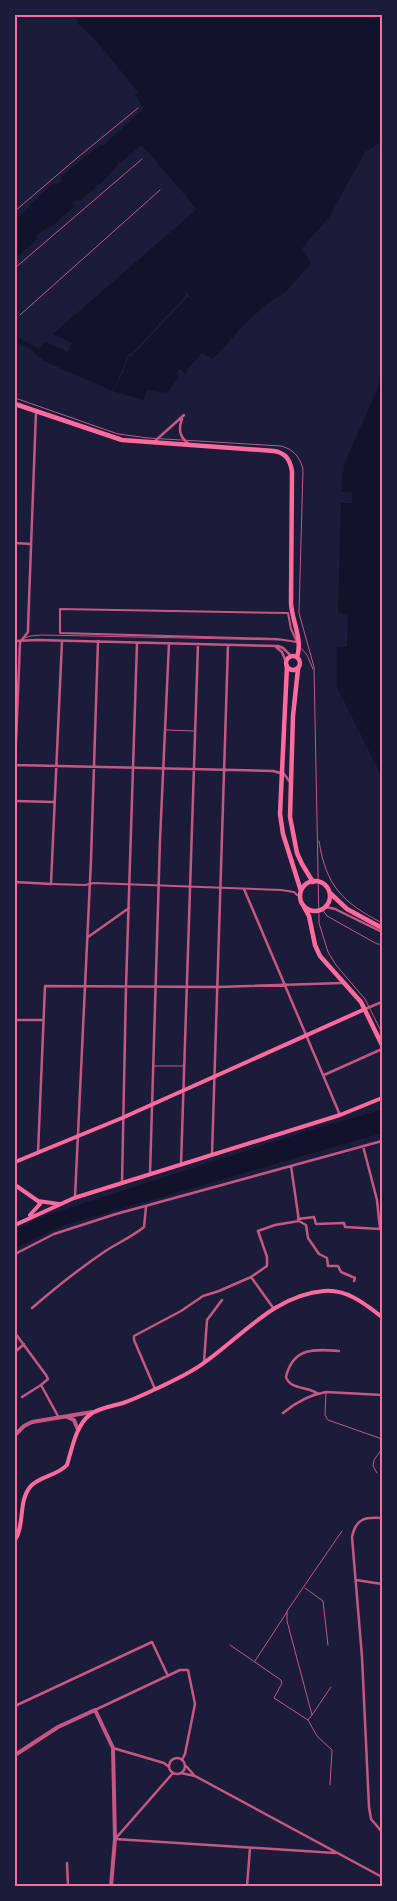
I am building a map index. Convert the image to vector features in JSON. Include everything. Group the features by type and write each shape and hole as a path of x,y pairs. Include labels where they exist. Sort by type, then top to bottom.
{"main road":[{"path":"15,404 122,440 274,450 287,456 292,471 292,619 300,647 286,664 281,773 281,824 300,899 309,916 315,944 320,956 368,1008 382,1045"},
{"path":"294,656 300,662 294,698 290,817 293,839 302,864 316,882"},
{"path":"286,664 292,670 298,668"},
{"path":"299,893 306,885 316,882 323,884 347,909 382,928"},
{"path":"304,907 311,911 322,909 329,900 329,892"},
{"path":"15,1162 122,1118 368,1008"},
{"path":"15,1225 74,1198 340,1115 382,1098"},
{"path":"15,1185 38,1201 59,1204"},
{"path":"28,1218 40,1207 38,1201"},
{"path":"15,1540 20,1529 26,1493 34,1483 67,1465 82,1423 92,1412 130,1400 204,1363 274,1309 303,1296 332,1290 349,1295 382,1317"}],"street":[{"path":"32,640 28,632 36,412"},
{"path":"153,443 184,415 180,426 184,440 192,445"},
{"path":"15,544 31,544"},
{"path":"60,609 288,613 291,629 297,642 277,639 60,633 60,609"},
{"path":"28,632 20,642 15,766 273,771 286,776 290,784"},
{"path":"15,642 32,640 274,646 284,648 294,656"},
{"path":"51,884 62,641"},
{"path":"74,1198 88,937 98,642"},
{"path":"122,1183 122,1118 137,642"},
{"path":"150,1174 163,768 169,643"},
{"path":"181,1165 198,644"},
{"path":"212,1155 228,645"},
{"path":"274,646 282,652 286,664"},
{"path":"15,801 54,802"},
{"path":"15,882 221,888 299,893"},
{"path":"244,889 340,1115"},
{"path":"88,937 129,908"},
{"path":"322,909 335,909 382,932"},
{"path":"38,1152 45,986 218,987 343,983"},
{"path":"368,1008 382,1002"},
{"path":"15,1020 44,1020"},
{"path":"324,1075 382,1050"},
{"path":"15,1254 54,1234 116,1214 382,1141"},
{"path":"155,1389 134,1340 135,1334 181,1311 203,1296 251,1277 267,1266 267,1257 258,1231 314,1216 316,1224 344,1223 345,1227 380,1230 378,1200 363,1146"},
{"path":"291,1166 298,1220"},
{"path":"32,1308 70,1276 144,1227 146,1207"},
{"path":"298,1220 306,1225 308,1238 319,1254 327,1258 328,1266 338,1266 341,1272 353,1276 355,1278 354,1281"},
{"path":"251,1277 274,1309"},
{"path":"204,1363 207,1320 222,1300"},
{"path":"15,1333 48,1379 22,1396"},
{"path":"15,1352 24,1344"},
{"path":"318,1394 288,1382 286,1377 290,1365 296,1357 306,1352 340,1350"},
{"path":"41,1385 59,1418"},
{"path":"283,1413 296,1403 326,1392 382,1395"},
{"path":"15,1435 24,1426 32,1422 92,1412"},
{"path":"65,1417 74,1420 78,1432"},
{"path":"382,1518 369,1517 364,1519 356,1525 352,1537 363,1665 369,1807 371,1820 382,1832"},
{"path":"356,1580 382,1584"},
{"path":"15,1706 152,1642 168,1676"},
{"path":"15,1755 58,1727 168,1676 188,1670 194,1704 188,1742 182,1760"},
{"path":"95,1710 113,1748 115,1839 111,1886"},
{"path":"113,1748 164,1763 174,1773"},
{"path":"164,1763 176,1758 182,1760 194,1776"},
{"path":"170,1767 172,1760"},
{"path":"181,1773 185,1765"},
{"path":"115,1839 174,1773 181,1773 194,1776 382,1877"},
{"path":"115,1839 337,1853"},
{"path":"247,1886 250,1848"},
{"path":"67,1863 68,1886"}],"lane":[{"path":"15,211 138,108"},
{"path":"15,268 142,159"},
{"path":"20,315 160,190"},
{"path":"15,398 118,434 281,446 293,451 299,458 303,469 299,613 314,672 318,836 316,882 322,909 320,931 328,952 336,965 359,990 382,1033"},
{"path":"20,642 29,636 62,635 282,640 300,647 308,658 314,672"},
{"path":"165,730 195,731"},
{"path":"318,836 324,864 337,890 358,910 382,923"},
{"path":"322,909 327,916 377,944 382,944"},
{"path":"153,1066 184,1066"},
{"path":"326,1392 325,1415 328,1420 382,1439"},
{"path":"377,1473 373,1466 374,1460 382,1449"},
{"path":"255,1662 342,1531"},
{"path":"304,1588 323,1601 328,1645"},
{"path":"288,1611 287,1621 312,1714"},
{"path":"230,1645 282,1681 274,1698 308,1720 317,1736 332,1750 330,1785"},
{"path":"308,1720 331,1687"}],"shaded area":[{"path":"71,15 382,15 382,141 365,152 329,217 302,248 311,264 285,292 265,305 244,325 213,359 202,353 187,369 186,374 180,369 176,373 179,377 167,393 147,390 143,400 113,391 44,361 28,347 15,342 15,336 38,348 45,342 68,352 72,343 53,334 197,209 142,145 118,164 105,179 80,201 77,199 72,203 75,206 54,224 35,236 37,239 18,256 15,253 15,217 17,215 19,217 26,211 54,183 57,185 62,181 60,178 86,156 101,145 103,146 143,107 135,95 138,92 95,39"},
{"path":"382,378 382,777 337,687 337,647 347,647 348,614 338,613 341,503 352,503 352,492 341,492 344,464"},
{"path":"382,1110 382,1133 61,1226 15,1248 15,1230 47,1215 317,1128"}],"pier":[{"path":"184,290 194,300 188,297 131,357 129,356 124,371 112,393 129,353 131,354 186,295"}]}
